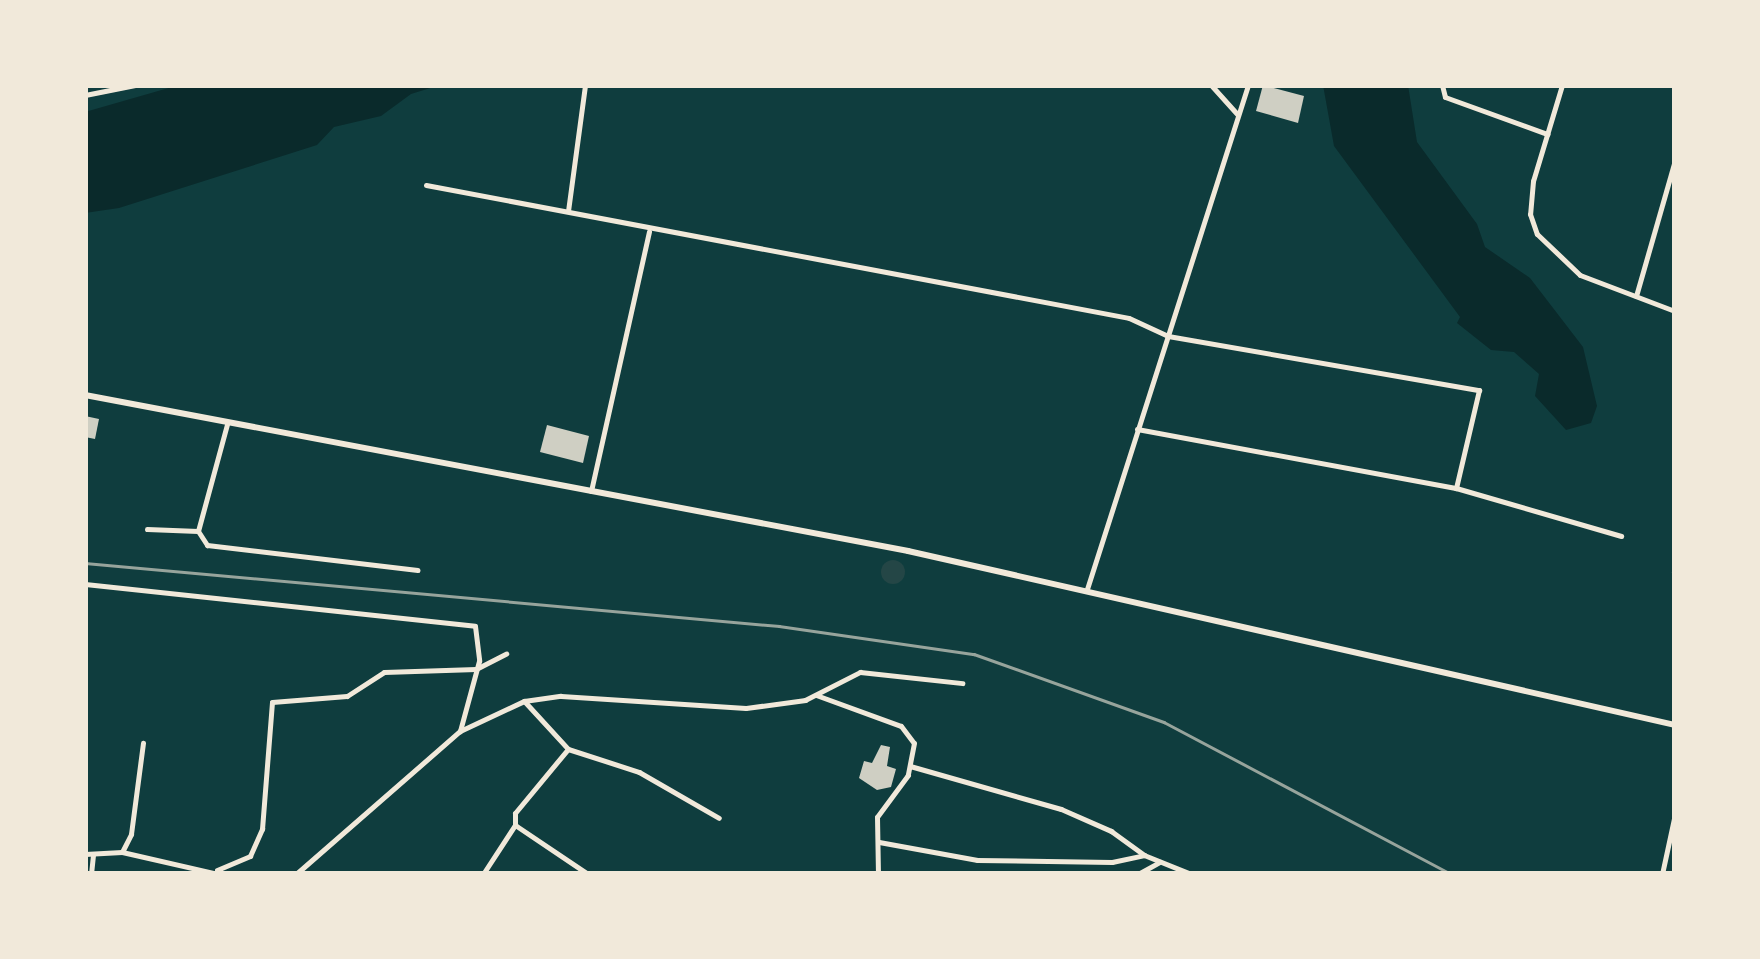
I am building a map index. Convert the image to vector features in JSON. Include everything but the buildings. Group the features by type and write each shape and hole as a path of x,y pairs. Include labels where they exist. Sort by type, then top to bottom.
{"street":[{"path":"85,95 135,85"},
{"path":"568,212 585,85"},
{"path":"1211,85 1238,115"},
{"path":"1087,589 1248,85"},
{"path":"1442,85 1445,98 1547,134"},
{"path":"1562,85 1533,181 1530,214 1538,234 1580,275 1675,311"},
{"path":"1636,297 1675,160"},
{"path":"426,185 1129,318 1168,336 1479,390 1456,488"},
{"path":"591,492 649,230"},
{"path":"85,395 1087,589 1675,725"},
{"path":"227,424 198,532 206,545 418,570"},
{"path":"1137,429 1456,488 1621,536"},
{"path":"147,529 198,532"},
{"path":"85,584 475,626 476,670 460,731"},
{"path":"85,854 122,852 218,872 250,856 262,829 272,702 346,696 384,672 476,670 506,654"},
{"path":"296,874 460,731 524,701 561,696 710,710 816,695 860,672 962,684"},
{"path":"816,695 901,726 914,743 910,766 892,803 877,817 878,874"},
{"path":"524,701 568,749 639,772 719,818"},
{"path":"122,852 131,834 143,743"},
{"path":"482,874 516,825 515,812 568,749"},
{"path":"910,766 1061,809 1111,831 1144,855 1191,874"},
{"path":"1662,874 1675,814"},
{"path":"516,825 588,874"},
{"path":"879,842 977,860 1112,862 1144,855"},
{"path":"91,874 93,856"},
{"path":"1138,874 1160,862"}],"shaded area":[{"path":"179,85 440,85 411,94 381,116 334,127 317,145 119,208 85,213 85,112"},
{"path":"1323,85 1408,85 1417,142 1477,224 1485,247 1530,278 1583,347 1597,406 1591,423 1566,430 1535,396 1539,374 1514,352 1491,350 1457,323 1460,317 1334,146"},
{"path":"893,560 905,572 893,584 881,572"}],"railway":[{"path":"85,563 779,626 974,654 1164,722 1451,874"}]}
